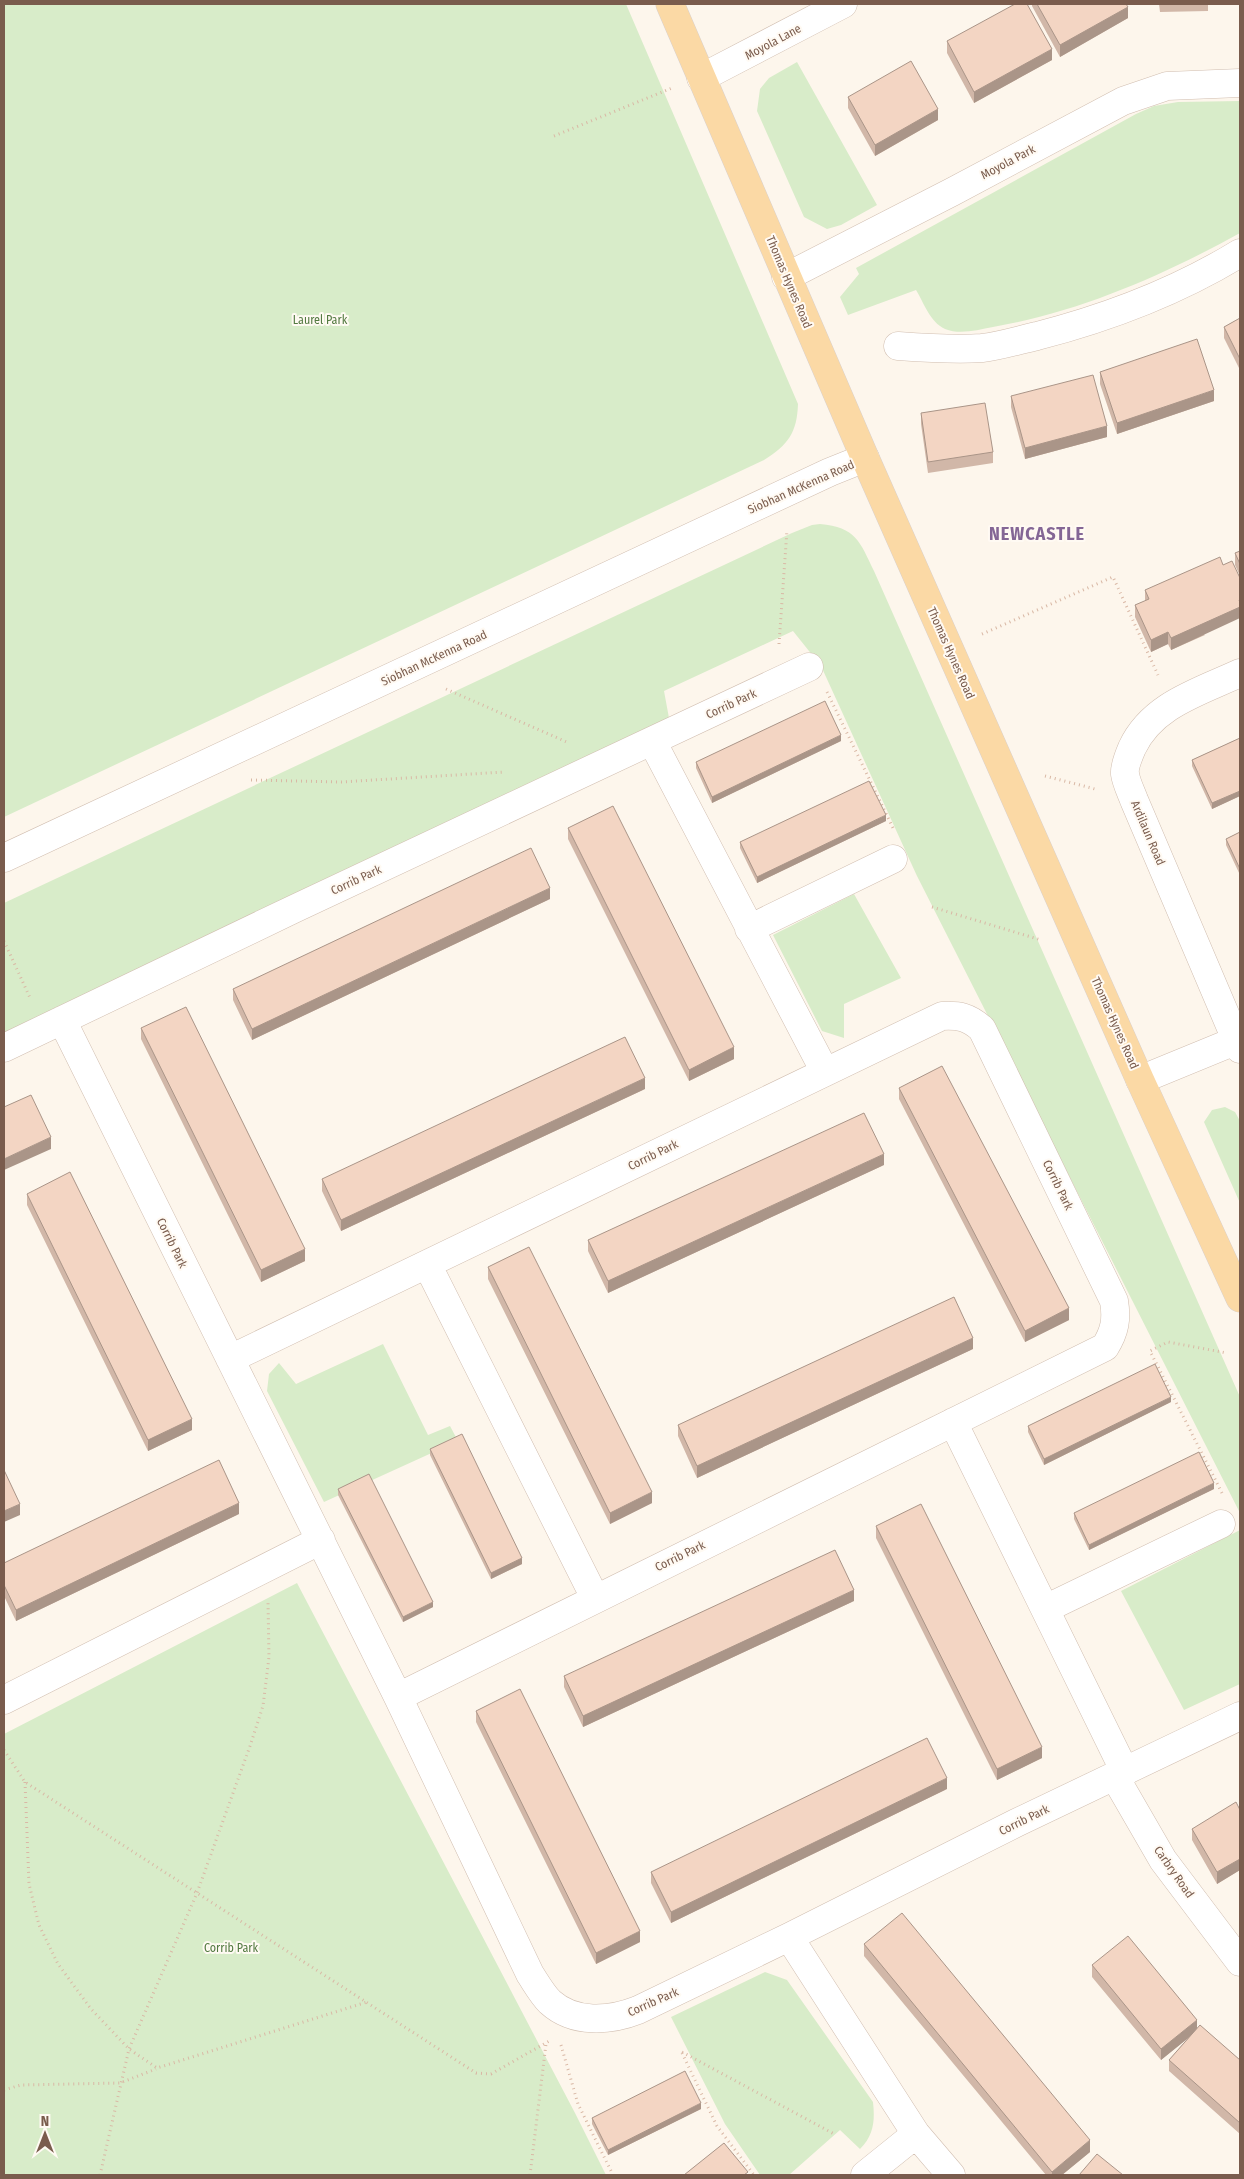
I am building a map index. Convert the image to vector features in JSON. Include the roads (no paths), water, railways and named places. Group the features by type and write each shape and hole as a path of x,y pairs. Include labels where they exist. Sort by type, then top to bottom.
{"main road":[{"name":"Thomas Hynes Road","path":"670,4 865,458 1140,1080 1240,1298"}],"street":[{"name":"Moyola Lane","path":"701,78 844,4"},
{"name":"Moyola Park","path":"786,277 943,197 1104,110 1139,94 1179,85 1240,83"},
{"path":"898,346 942,349 983,348 1058,331 1158,295 1219,266 1240,253"},
{"name":"Siobhan McKenna Road","path":"4,858 830,472 865,458"},
{"name":"Corrib Park","path":"4,1048 810,667"},
{"name":"Ardilaun Road","path":"1140,1080 1239,1043 1134,800 1125,773 1129,753 1139,732 1166,708 1240,673"},
{"path":"652,741 825,1072"},
{"path":"750,929 893,859"},
{"name":"Corrib Park","path":"230,1358 942,1016 955,1016 972,1020 982,1029 1114,1301 1117,1315 1113,1334 1105,1346 398,1697"},
{"name":"Corrib Park","path":"62,1020 321,1540 530,1974 543,1994 559,2008 568,2013 591,2018 623,2016 789,1937 1016,1823 1120,1775 1240,1716"},
{"path":"428,1264 595,1598"},
{"path":"953,1422 1045,1609 1120,1775"},
{"path":"1045,1609 1221,1524"},
{"path":"4,1700 321,1540"},
{"name":"Carbry Road","path":"1120,1775 1163,1860 1240,1962"},
{"path":"789,1937 916,2134 951,2175"},
{"path":"865,2175 916,2134"}],"district":[{"name":"NEWCASTLE","path":"1037,534"}],"park label":[{"name":"Laurel Park","path":"320,320"}]}
